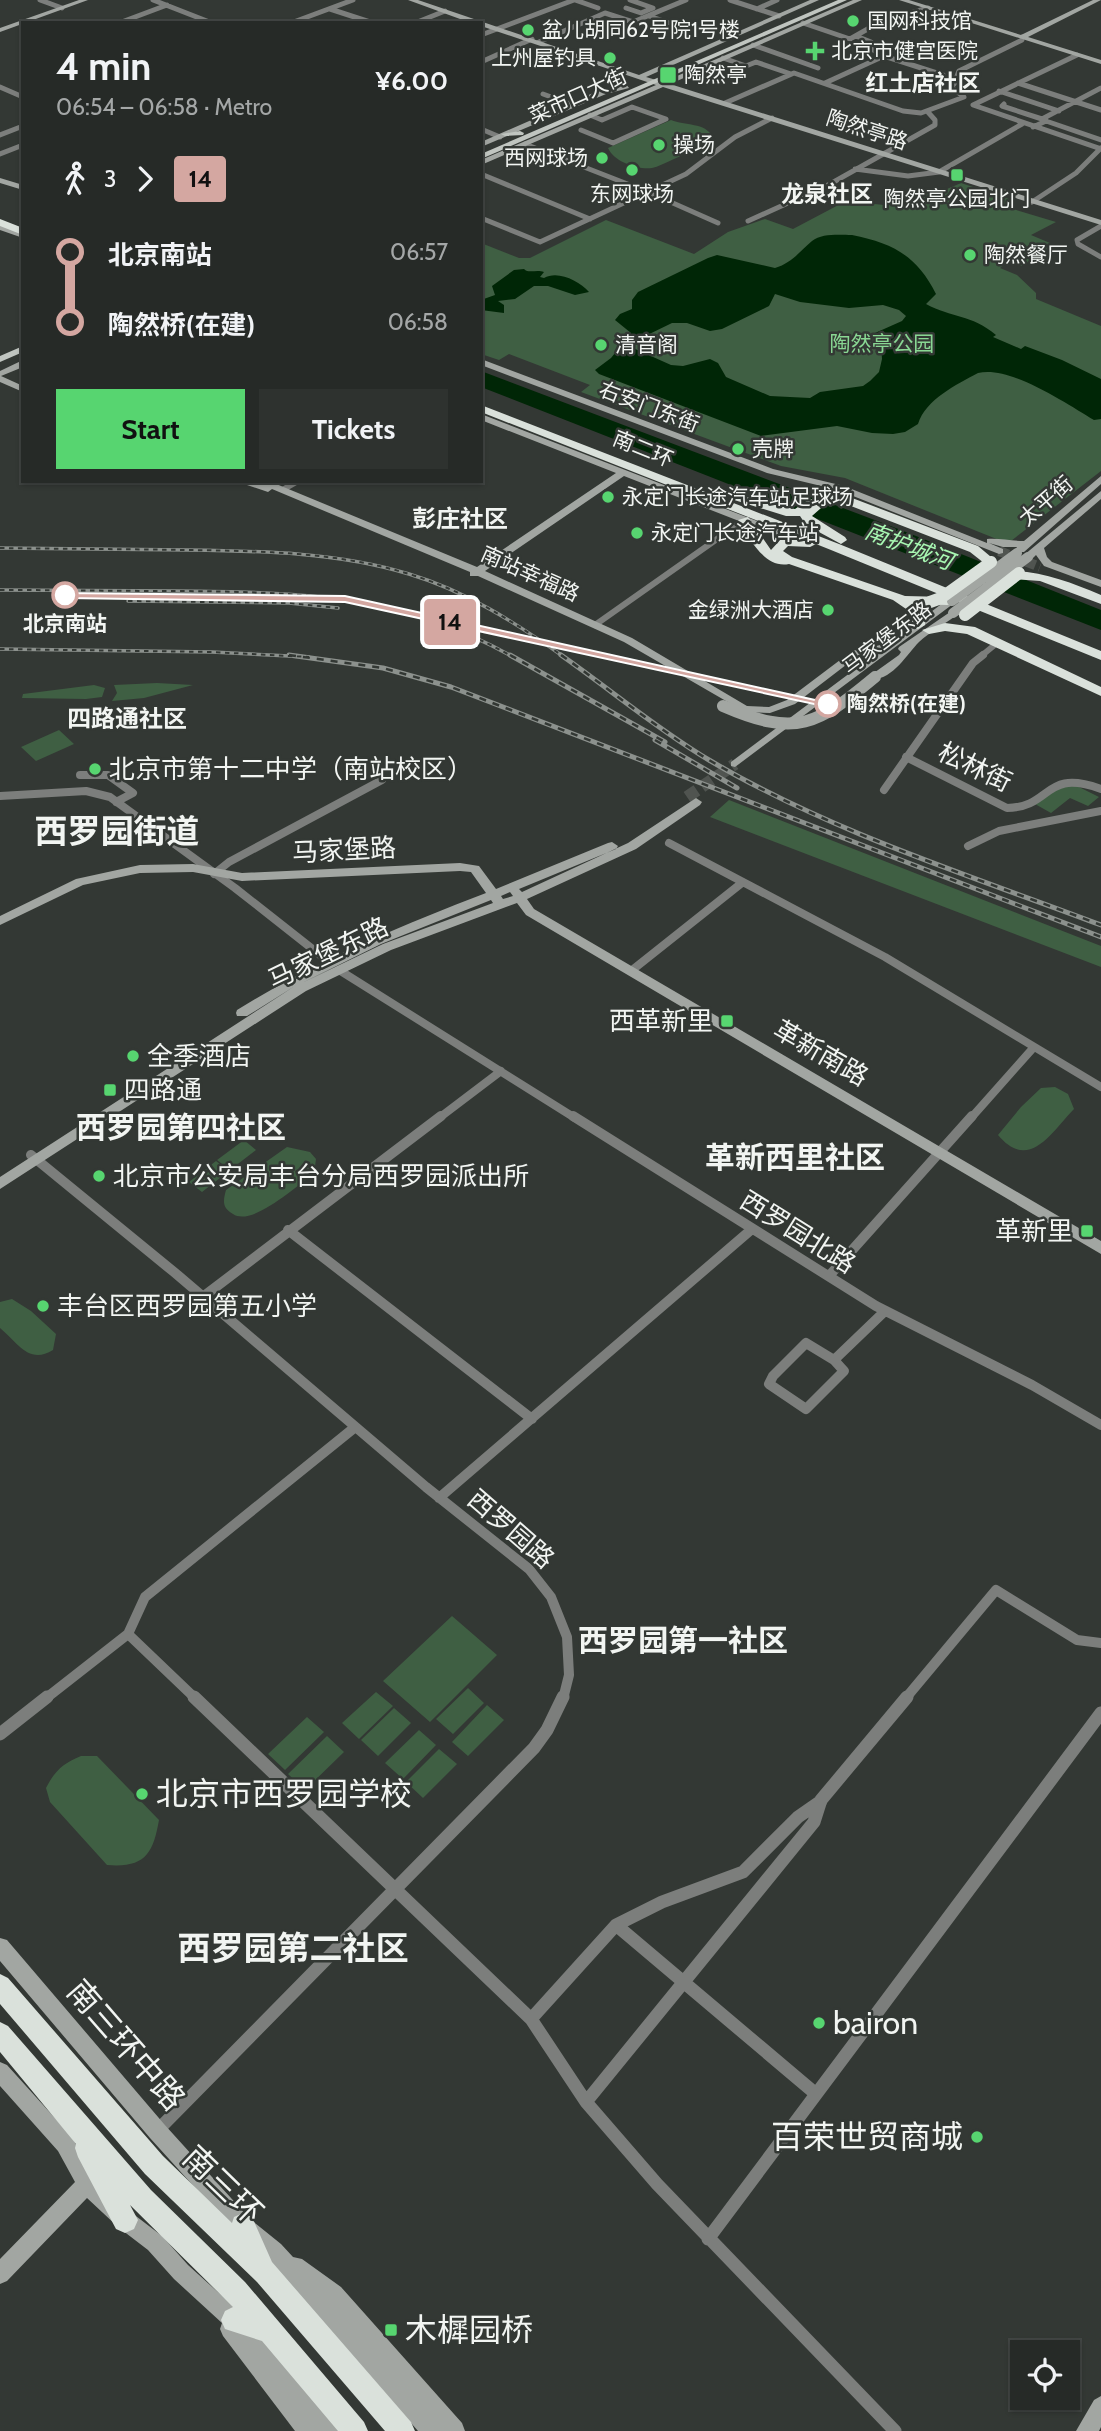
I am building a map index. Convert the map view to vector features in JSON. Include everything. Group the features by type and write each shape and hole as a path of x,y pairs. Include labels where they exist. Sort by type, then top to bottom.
{"highway":[{"path":"0,212 19,219"},
{"path":"0,222 21,231"},
{"name":"南二环","path":"483,401 737,499 1100,654"},
{"name":"南二环","path":"483,409 838,543"},
{"path":"553,436 590,459"},
{"path":"737,499 802,514 828,496 840,492 874,501"},
{"path":"828,496 974,550 990,568 941,598 976,633"},
{"path":"802,514 838,543"},
{"path":"744,520 769,556 908,604 919,616 923,628 956,627 976,633 1096,689"},
{"path":"838,543 785,542 776,551 788,560 904,600 951,607 1019,573"},
{"path":"1005,575 1019,573 1041,576 1101,600"},
{"name":"南三环","path":"0,1986 154,2165 270,2262 402,2431"},
{"path":"0,2034 142,2199 236,2291 355,2431"},
{"path":"74,2123 125,2220"},
{"path":"243,2226 270,2262"},
{"path":"234,2320 268,2330"}],"main road":[{"name":"菜市口大街","path":"483,156 524,141 570,111 643,77 829,0"},
{"name":"菜市口大街","path":"570,111 660,82 844,0"},
{"path":"824,9 837,9"},
{"path":"707,59 723,58"},
{"path":"570,111 590,120"},
{"name":"菜市口大街","path":"483,150 501,138"},
{"path":"501,138 524,141"},
{"path":"0,359 21,350"},
{"path":"0,367 21,361"}],"street":[{"path":"40,0 62,8"},
{"path":"27,21 85,0"},
{"path":"33,21 91,0"},
{"path":"153,0 207,21"},
{"path":"298,20 352,0"},
{"path":"483,34 506,28 575,0 598,8"},
{"path":"626,8 641,13 653,8 630,0"},
{"path":"483,61 605,13 633,22 686,0"},
{"path":"730,0 779,16"},
{"path":"757,9 777,0"},
{"path":"643,77 816,0"},
{"path":"483,162 524,141 590,120 660,82 859,0"},
{"path":"902,0 1101,61"},
{"path":"914,0 1101,61"},
{"path":"723,58 746,66 756,62 903,111 927,111 964,97 951,87 958,71 1023,40 1023,36 1084,3 1098,0"},
{"name":"陶然亭路","path":"416,1 477,21"},
{"path":"1084,3 1101,8"},
{"path":"124,21 167,5"},
{"path":"803,23 850,39 880,22 928,8"},
{"path":"329,9 367,21"},
{"path":"420,21 445,11"},
{"path":"649,16 693,31"},
{"path":"0,31 21,23"},
{"name":"陶然亭路","path":"483,23 1066,213 1100,227"},
{"path":"0,31 21,25"},
{"path":"856,36 871,42 870,48 884,56 940,74 938,75 942,80 954,81"},
{"path":"757,41 818,68"},
{"path":"1032,202 1076,173 1101,149 973,105 1077,55"},
{"path":"825,83 884,56"},
{"path":"725,103 793,74"},
{"path":"1018,83 1101,110"},
{"path":"0,87 21,96"},
{"path":"1033,127 1074,101 1101,88"},
{"path":"15,93 21,91"},
{"path":"999,91 1059,111"},
{"path":"543,94 570,111"},
{"path":"1004,104 1002,106 1101,139"},
{"path":"632,107 666,119 613,143 581,130 590,120 603,120 632,107"},
{"path":"483,144 570,111"},
{"path":"748,221 830,184 880,153 935,125 935,120 927,111"},
{"path":"483,219 540,242 686,174 735,137 772,118"},
{"path":"855,169 879,175 925,176 939,172 1022,124"},
{"path":"0,135 21,127"},
{"path":"483,130 501,138"},
{"path":"524,141 718,223"},
{"path":"0,154 21,146"},
{"path":"483,175 590,219"},
{"path":"0,180 21,187"},
{"path":"1100,227 1077,240 1078,244 1101,257"},
{"path":"21,361 0,376 21,388"},
{"name":"右安门东街","path":"483,363 782,474 841,488 999,551"},
{"path":"0,385 21,394"},
{"path":"483,417 799,541"},
{"path":"618,470 471,572 628,647 746,717 771,723 796,723 823,717 903,657 915,640"},
{"path":"782,474 845,485 996,543 1027,544"},
{"name":"太平街","path":"951,607 990,568 1017,553 1101,479"},
{"path":"807,480 828,496"},
{"name":"南站幸福路","path":"246,483 283,495 471,572"},
{"name":"南站幸福路","path":"266,483 595,625 659,656 729,706"},
{"path":"284,489 294,483"},
{"name":"太平街","path":"951,607 1005,575 1101,494"},
{"path":"595,625 744,520"},
{"path":"1039,548 1042,558 1048,564 1101,584"},
{"path":"1040,567 1101,590"},
{"name":"马家堡东路","path":"923,628 915,640 816,715 738,765 894,645 951,607"},
{"path":"884,790 974,663 997,643"},
{"path":"729,706 755,711 779,707 791,702 856,653 894,645"},
{"name":"松林街","path":"906,757 1007,808 1025,808 1057,782 1071,780 1101,789"},
{"path":"80,775 108,775 132,793 116,802"},
{"path":"214,874 229,862 382,780"},
{"name":"西罗园北路","path":"0,796 86,791 100,793 116,802 334,966 885,1311 1032,1385 1101,1425"},
{"name":"马家堡东路","path":"0,1175 34,1157 334,966 387,947 632,846 692,800"},
{"path":"968,846 999,831 1101,811"},
{"path":"669,843 885,957 1101,1087"},
{"name":"马家堡路","path":"0,929 80,888 140,877 214,874 242,877 460,867 475,869 497,901"},
{"name":"马家堡路","path":"0,921 59,890 111,874 141,869 193,868 214,874"},
{"path":"631,971 743,882"},
{"name":"革新南路","path":"517,893 530,912 1101,1248"},
{"path":"829,1276 1034,1047"},
{"path":"204,1296 501,1071"},
{"name":"马家堡东路","path":"0,1184 34,1157"},
{"name":"西罗园路","path":"34,1157 204,1296 439,1498 520,1561 551,1595 566,1631 572,1667 567,1693 547,1732 158,2131"},
{"path":"439,1498 752,1229"},
{"path":"288,1230 531,1419"},
{"path":"834,1360 885,1311"},
{"path":"806,1343 834,1360 844,1371 806,1409 769,1384 773,1376 806,1343"},
{"path":"0,1734 128,1634 145,1597 354,1427"},
{"path":"531,2019 616,1925 662,1902 743,1872 799,1816 821,1800 996,1590 1077,1640 1101,1643"},
{"path":"128,1634 531,2019 586,2102 708,2239 895,2431"},
{"path":"708,2239 1101,1713"},
{"path":"586,2102 682,1980 814,1822 821,1800"},
{"path":"616,1925 816,2094"},
{"name":"南三环中路","path":"0,1947 243,2226"},
{"path":"0,2072 65,2144 87,2184 125,2220 155,2243 224,2321 308,2431"},
{"path":"0,2274 87,2184"},
{"path":"270,2262 432,2431"},
{"path":"270,2262 334,2294 454,2431"},
{"path":"181,2272 234,2320 329,2431"},
{"path":"1087,2431 1101,2407"}],"green space":[{"name":"操场","path":"671,120 705,129 713,137 652,168 627,164 615,157 608,148"},
{"name":"陶然亭公园","path":"961,183 1015,201 1006,207 1056,222 1031,235 1057,246 1022,266 1009,261 1000,268 1017,275 1036,293 1036,299 1101,326 1101,471 1011,541 999,540 845,478 781,466 581,392 590,385 509,354 499,360 483,355 483,244 519,258 530,258 606,220 694,254 728,232 765,219 793,229 846,201 884,205 895,199 903,201 921,189 940,192"},
{"path":"94,685 105,688 102,697 22,698 23,694"},
{"path":"114,685 193,685 144,698 112,701 117,693"},
{"path":"59,730 74,744 36,761 21,747"},
{"path":"1073,784 1099,797 1088,806 1070,798 1051,813 1035,804 1054,789"},
{"path":"729,800 1101,946 1101,967 710,817"},
{"path":"1055,1087 1068,1094 1074,1109 1048,1138 1030,1149 1020,1150 998,1135 1041,1088"},
{"path":"244,1140 256,1150 230,1170 217,1160"},
{"path":"287,1147 310,1152 316,1159 314,1174 251,1215 241,1217 229,1212 224,1204 226,1190"},
{"path":"216,1161 229,1171 202,1192 189,1182"},
{"path":"12,1299 31,1311 56,1334 53,1350 45,1354 30,1354 0,1328 0,1302"},
{"path":"452,1616 497,1655 430,1722 383,1681"},
{"path":"468,1688 484,1703 453,1734 436,1719"},
{"path":"376,1692 393,1706 359,1739 342,1723"},
{"path":"487,1705 504,1720 468,1756 452,1742"},
{"path":"394,1708 411,1723 378,1756 361,1740"},
{"path":"307,1717 324,1732 285,1770 268,1754"},
{"path":"419,1730 436,1745 403,1779 385,1763"},
{"path":"327,1736 344,1752 305,1790 288,1774"},
{"path":"439,1749 457,1764 423,1798 406,1782"},
{"path":"81,1756 97,1756 159,1820 154,1842 139,1861 107,1865 50,1802 46,1788 53,1776 65,1764"}],"water":[{"path":"852,235 892,247 912,261 936,294 926,304 978,323 996,335 993,337 1021,349 1025,346 1101,379 1101,419 1094,420 1022,380 991,372 978,373 943,394 928,407 918,424 905,432 872,433 837,426 761,436 599,374 595,370 611,358 631,333 615,320 620,314 632,309 632,300 638,292 717,255 775,268 791,260 816,238","holes":["775,294 800,302 849,308 883,305 899,310 906,316 902,321 875,333 881,345 882,359 879,372 870,381 863,386 820,392 810,398 770,396 726,377 718,363 710,359 683,366 671,365 633,348 637,340 672,323 687,323 710,331 722,329 769,306"]},
{"path":"514,270 544,272 540,277 544,278 562,276 580,284 589,292 575,295 548,286 534,286 515,299 498,301 504,305 504,313 483,310 483,299 495,295 492,286"},
{"name":"南护城河","path":"483,372 901,530 1101,610 1101,630 483,388"}],"tunnel":[{"path":"999,551 1040,567"},
{"path":"687,797 735,764"}],"railway":[{"path":"0,548 243,551 355,561 409,574 451,589 509,620 564,657"},
{"path":"0,590 266,593 350,601 431,620 472,636 513,657"},
{"path":"128,601 289,603 338,608"},
{"path":"0,649 212,652 300,657"},
{"path":"289,655 300,657"},
{"path":"510,655 665,742"},
{"path":"561,655 671,735 755,786 901,851 1101,925"},
{"path":"300,657 309,657"},
{"path":"300,657 383,668 451,687 1101,937"},
{"path":"655,740 737,788"}],"metro line":[{"name":"14","path":"65,595 345,599 828,704"}],"place":[{"name":"国网科技馆","path":"853,21"},
{"name":"盆儿胡同62号院1号楼","path":"528,30"},
{"name":"北京市健宫医院","path":"815,51"},
{"name":"上州屋钓具","path":"610,58"},
{"name":"陶然亭","path":"668,75"},
{"name":"操场","path":"659,145"},
{"name":"西网球场","path":"602,158"},
{"name":"东网球场","path":"632,170"},
{"name":"陶然亭公园北门","path":"957,175"},
{"name":"陶然餐厅","path":"970,255"},
{"name":"清音阁","path":"601,345"},
{"name":"壳牌","path":"738,449"},
{"name":"永定门长途汽车站足球场","path":"608,497"},
{"name":"永定门长途汽车站","path":"637,533"},
{"name":"北京南站","path":"65,595"},
{"name":"金绿洲大酒店","path":"828,610"},
{"name":"陶然桥(在建)","path":"828,704"},
{"name":"北京市第十二中学（南站校区）","path":"95,769"},
{"name":"西革新里","path":"727,1021"},
{"name":"全季酒店","path":"133,1056"},
{"name":"四路通","path":"110,1090"},
{"name":"北京市公安局丰台分局西罗园派出所","path":"99,1176"},
{"name":"革新里","path":"1087,1231"},
{"name":"丰台区西罗园第五小学","path":"43,1306"},
{"name":"北京市西罗园学校","path":"142,1794"},
{"name":"bairon","path":"819,2023"},
{"name":"百荣世贸商城","path":"977,2137"},
{"name":"木樨园桥","path":"391,2330"}],"district":[{"name":"红土店社区","path":"923,83"},
{"name":"龙泉社区","path":"827,194"},
{"name":"彭庄社区","path":"460,519"},
{"name":"四路通社区","path":"127,719"},
{"name":"西罗园街道","path":"117,831"},
{"name":"西罗园第四社区","path":"181,1128"},
{"name":"革新西里社区","path":"795,1158"},
{"name":"西罗园第一社区","path":"683,1641"},
{"name":"西罗园第二社区","path":"293,1948"}]}
